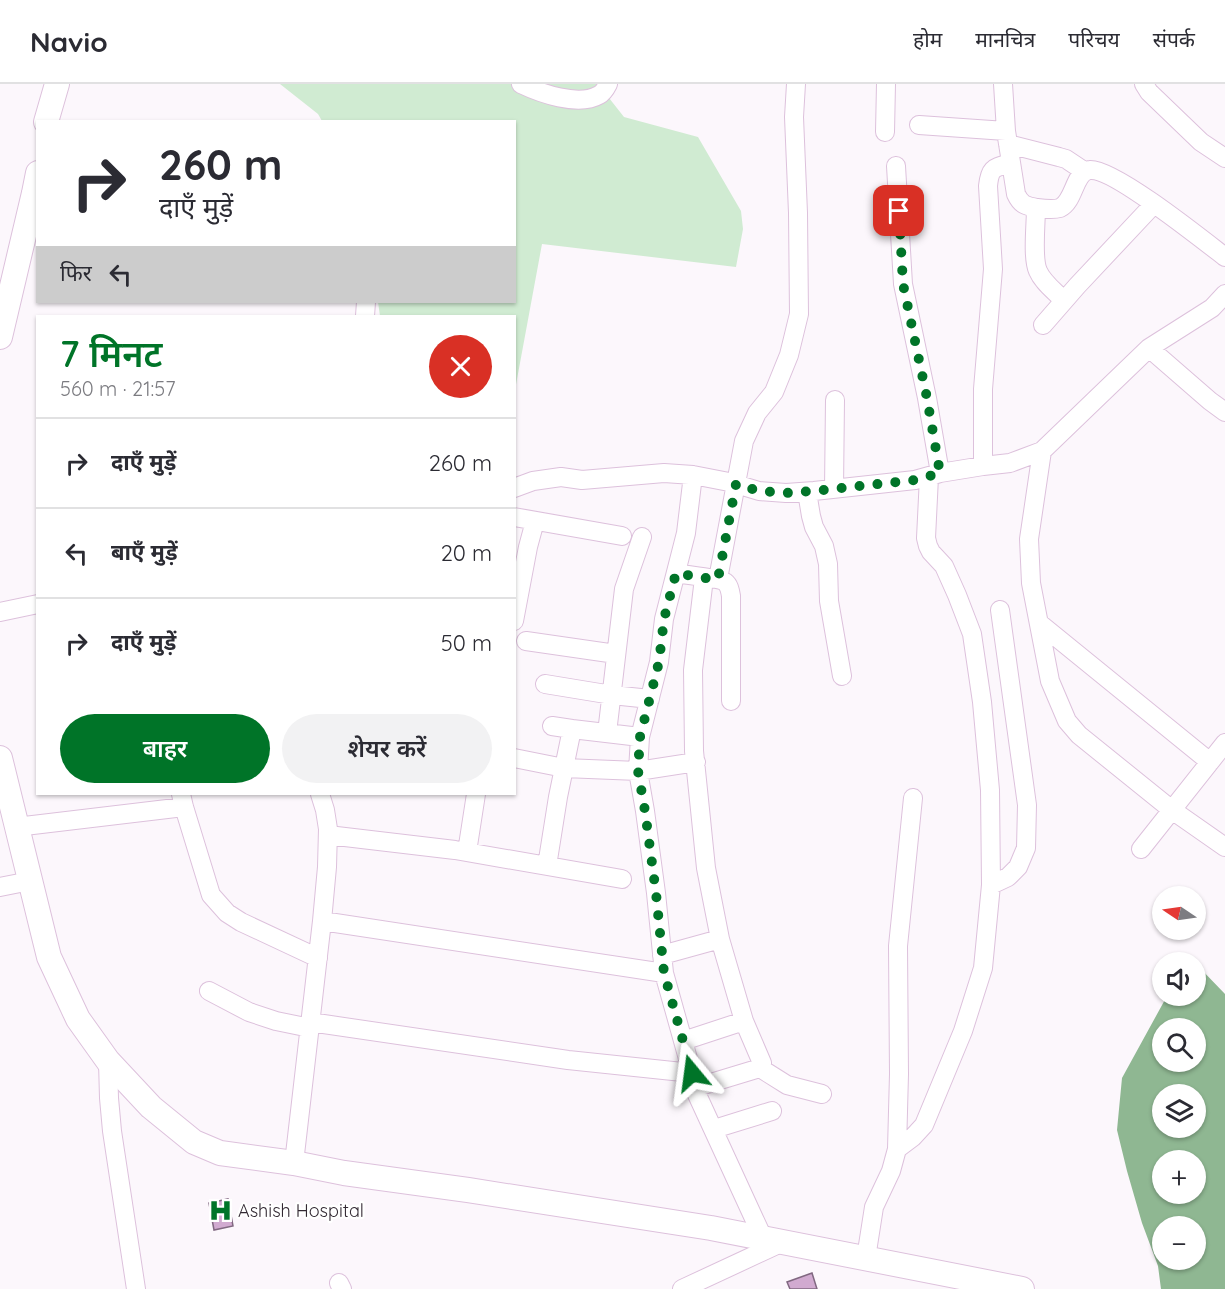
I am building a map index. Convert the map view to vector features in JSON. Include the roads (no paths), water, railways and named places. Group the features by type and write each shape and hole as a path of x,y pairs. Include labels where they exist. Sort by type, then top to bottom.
{"main road":[{"path":"47,120 57,84"},
{"path":"0,337 36,183"},
{"path":"0,758 49,957 78,1019 108,1061 151,1107 194,1142 220,1153 711,1228 1022,1289"}],"street":[{"path":"520,84 539,93 588,99 601,94 608,84"},
{"path":"760,1068 762,1063 744,1021 720,939 706,868 694,751 693,670 711,579 736,484 744,441 757,413 774,393 789,355 799,314 794,117 796,84"},
{"path":"885,132 886,84"},
{"path":"1003,84 1007,138 1019,202 1036,208 1058,209 1068,201 1084,171 1089,169 1100,171 1137,191 1225,256"},
{"path":"1144,84 1149,92 1201,142 1225,158"},
{"path":"920,125 1007,138 1059,156 1084,171"},
{"path":"983,466 983,389 993,269 988,186 989,176 995,167 1011,163"},
{"path":"896,166 903,284 927,398 935,475 926,538 931,552 944,567 972,634 982,702 990,790 991,885 983,968 963,1031 924,1125 897,1149"},
{"path":"1044,325 1154,204"},
{"path":"1036,208 1038,271 1064,301"},
{"path":"516,487 533,481 561,477 582,480 664,473 693,475 759,491 807,492 915,480 983,466 1010,463 1042,451 1149,348 1212,308 1225,294"},
{"path":"1149,348 1225,412"},
{"path":"834,489 835,400"},
{"path":"1042,451 1029,539 1031,584 1050,681 1067,721 1078,735 1172,810 1225,846"},
{"path":"682,1289 773,1240 714,1130 693,1080 663,964 650,846 638,771 640,737 659,662 664,619 686,533 693,475"},
{"path":"807,492 814,527 824,546 828,564 828,601 842,676"},
{"path":"516,517 621,536"},
{"path":"516,601 520,562 535,520"},
{"path":"607,733 624,589 642,537"},
{"path":"676,573 727,583 730,588 731,701"},
{"path":"0,612 36,604"},
{"path":"991,885 1008,877 1018,867 1026,848 1027,805 1000,610"},
{"path":"1039,623 1210,762"},
{"path":"526,641 616,654"},
{"path":"545,684 650,699"},
{"path":"552,726 640,737"},
{"path":"553,867 564,768 572,729"},
{"path":"1141,849 1224,746"},
{"path":"516,758 564,768 638,771 696,762"},
{"path":"294,1163 327,867 328,835 320,795"},
{"path":"467,852 474,795"},
{"path":"866,1258 874,1207 891,1171 897,1149 898,946 913,798"},
{"path":"16,827 182,800 211,895 227,913 241,922 318,958"},
{"path":"328,835 467,852 622,879"},
{"path":"0,887 30,881"},
{"path":"322,921 663,964 720,939"},
{"path":"209,991 249,1012 276,1021 562,1059 693,1080 760,1068 787,1085 822,1094"},
{"path":"683,1041 744,1021"},
{"path":"108,1061 112,1131 136,1289"},
{"path":"714,1130 772,1111"}],"place":[{"name":"Ashish Hospital","path":"220,1210"}]}
